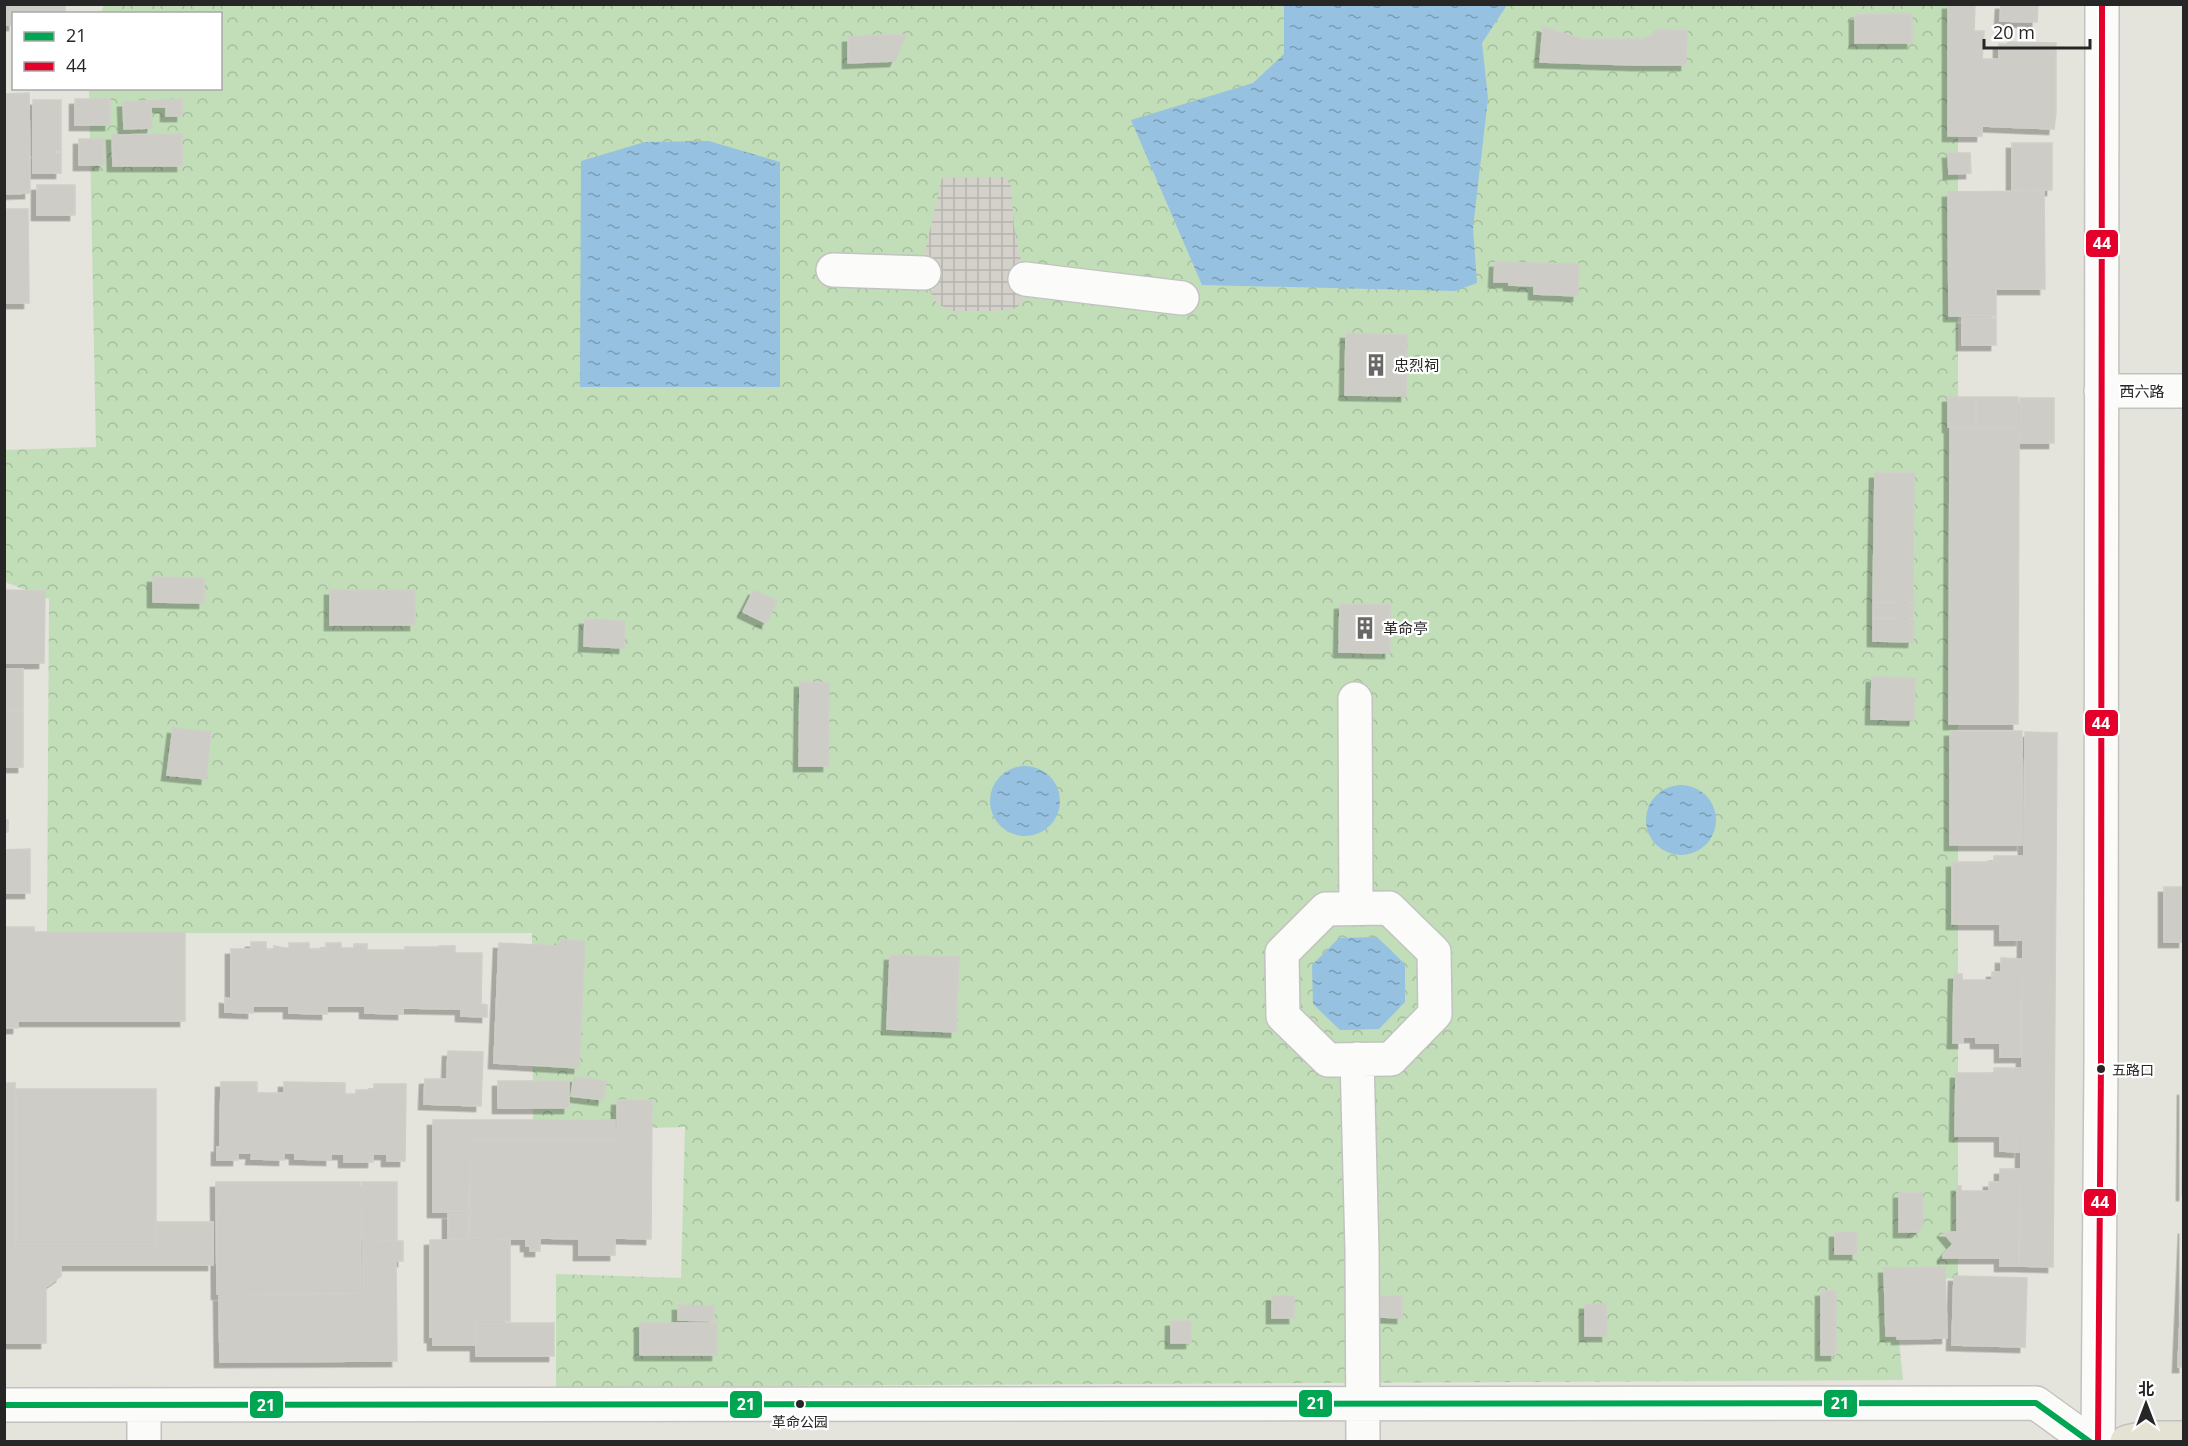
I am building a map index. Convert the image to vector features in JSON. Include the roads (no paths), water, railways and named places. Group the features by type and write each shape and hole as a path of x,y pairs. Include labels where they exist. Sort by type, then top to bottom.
{"main road":[{"path":"2127,1442 2144,1438 2184,1438"}],"street":[{"path":"2098,1442 2101,1061 2102,4"},
{"path":"833,270 924,273"},
{"path":"1025,279 1182,298"},
{"name":"西六路","path":"2101,391 2184,391"},
{"path":"1356,699 1356,908"},
{"path":"1389,908 1434,952 1435,1014 1391,1059 1357,1059 1328,1060 1283,1016 1282,953 1326,909 1389,908"},
{"path":"1357,1059 1362,1250 1363,1442"},
{"path":"4,1405 2036,1403 2090,1442"},
{"path":"144,1405 144,1442"}],"water":[{"path":"1284,5 1507,5 1482,43 1488,98 1473,228 1477,283 1455,291 1202,285 1131,120 1253,83 1284,54"},
{"path":"709,141 780,162 780,387 580,387 581,161 645,142"},
{"path":"1032,766 1045,772 1054,781 1058,787 1060,801 1058,815 1050,826 1039,834 1018,836 1000,826 992,815 990,794 1000,776 1011,768"},
{"path":"1674,785 1688,785 1701,791 1710,800 1716,813 1714,833 1706,845 1688,855 1674,855 1661,849 1652,840 1646,827 1646,813 1652,800 1661,791"},
{"path":"1377,937 1405,964 1405,1002 1379,1029 1340,1030 1313,1004 1312,965 1339,938"}],"place":[{"name":"忠烈祠","path":"1376,365"},
{"name":"革命亭","path":"1365,628"},
{"name":"五路口","path":"2101,1069"},
{"name":"革命公园","path":"800,1404"}]}
